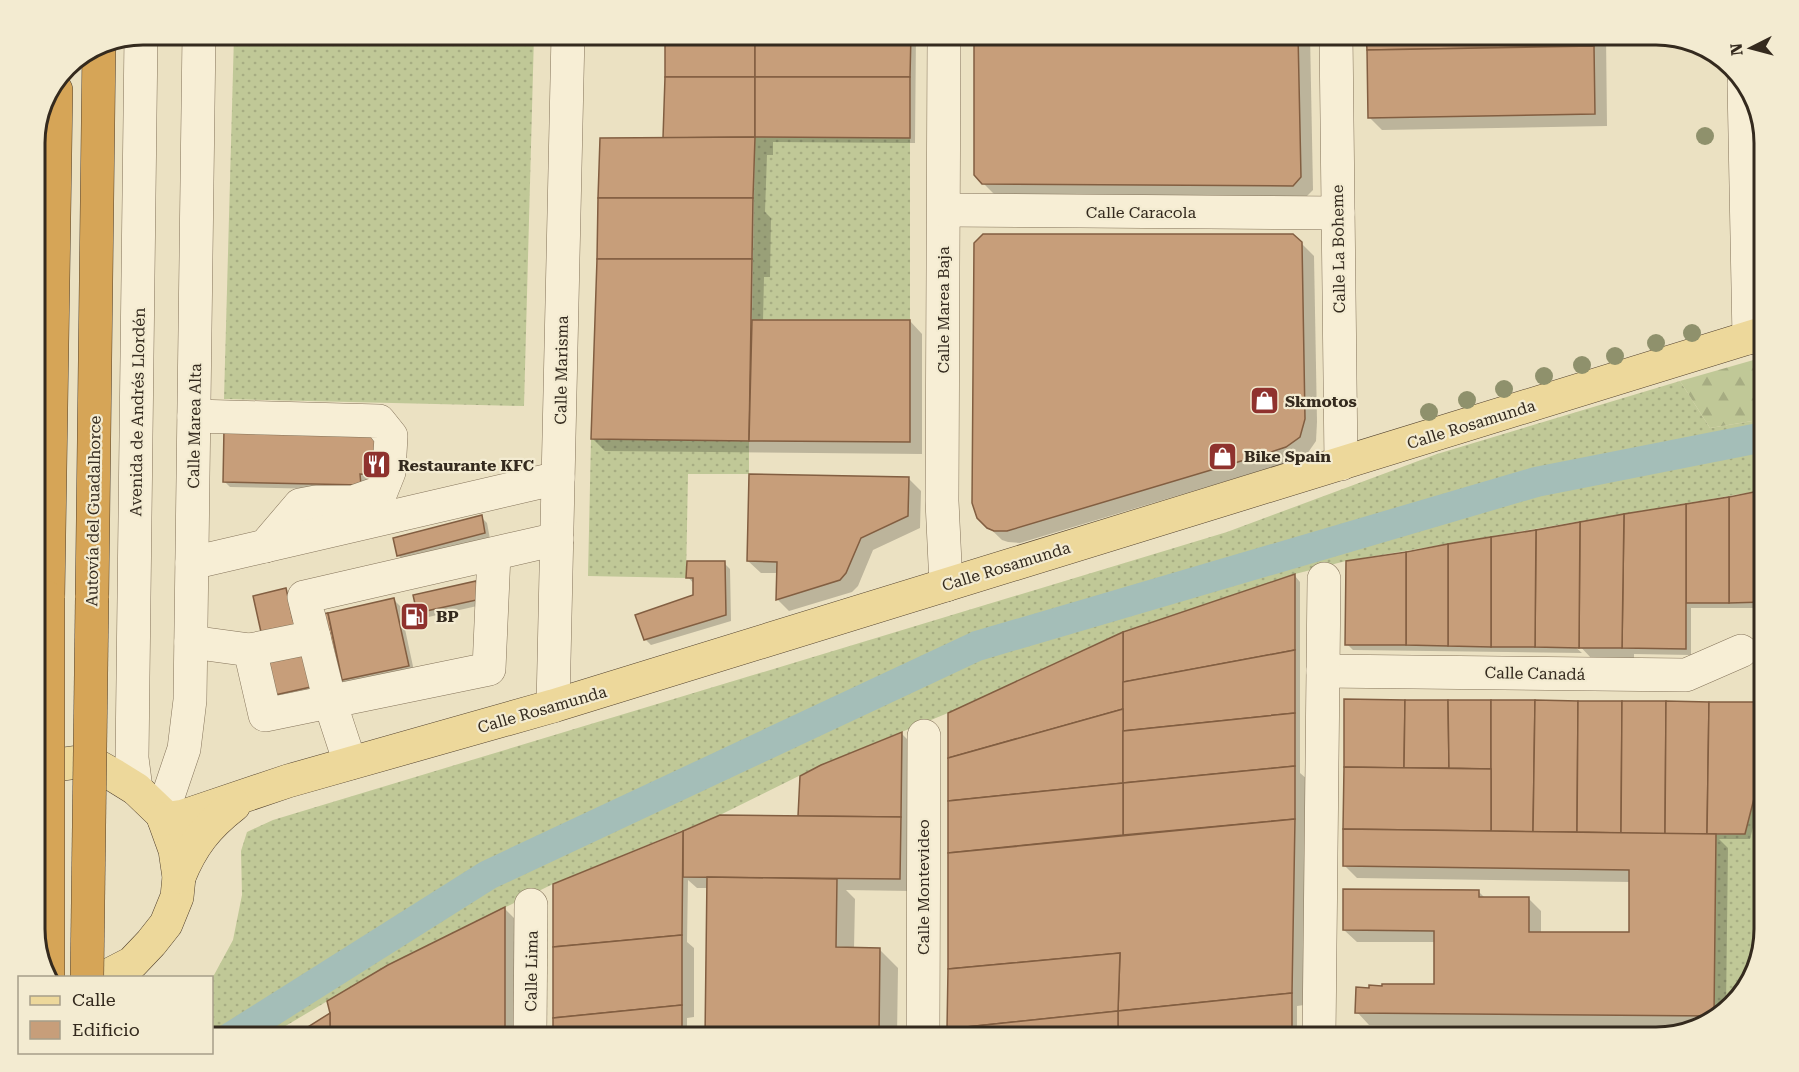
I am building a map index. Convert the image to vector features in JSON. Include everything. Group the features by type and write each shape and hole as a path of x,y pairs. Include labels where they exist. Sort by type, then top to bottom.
{"highway":[{"name":"Autovía del Guadalhorce","path":"87,976 99,56"},
{"path":"48,954 48,598 56,99"}],"main road":[{"name":"Calle Rosamunda","path":"163,816 196,813 350,763 553,706 1754,336"},
{"path":"45,767 78,762 99,767 135,789 163,816 175,850 179,877 177,897 166,924 122,973"},
{"name":"Calle Rosamunda","path":"179,877 188,855 205,830 247,795"}],"street":[{"name":"Avenida de Andrés Llordén","path":"135,789 132,758 141,45"},
{"name":"Calle Marea Alta","path":"163,816 184,749 190,709 199,45"},
{"name":"Calle Marisma","path":"553,706 568,45"},
{"name":"Calle Marea Baja","path":"944,45 942,501 946,585"},
{"name":"Calle La Boheme","path":"1336,45 1341,464"},
{"path":"1746,104 1754,196"},
{"name":"Calle Caracola","path":"944,210 1338,213"},
{"path":"194,416 379,421 391,436 389,472 381,492 353,502 316,502 300,505 266,546"},
{"path":"192,563 558,478"},
{"path":"350,763 330,702 304,597 557,539"},
{"path":"250,650 265,716 489,669 494,554"},
{"path":"1319,1027 1324,579"},
{"path":"190,642 250,650 314,637"},
{"name":"Calle Canadá","path":"1323,671 1686,675 1742,651"},
{"name":"Calle Montevideo","path":"923,1027 924,736"},
{"name":"Calle Lima","path":"530,1027 531,905"}],"green space":[{"path":"234,45 534,45 524,406 224,399"},
{"path":"755,137 910,138 910,320 752,320"},
{"path":"1754,360 1754,421 1710,428 1680,381"},
{"path":"1680,381 1710,428 1754,421 1754,492 1346,561 1295,574 1120,633 948,713 821,765 720,815 553,884 388,965 284,1027 213,1027 213,976 233,940 242,895 241,851 247,832 273,820 1227,532 1437,454"},
{"path":"591,439 749,441 749,474 688,474 686,578 588,576"},
{"path":"1754,798 1754,929 1751,954 1734,989 1714,1008 1716,835 1745,834"}],"building":[{"path":"665,45 755,45 755,77 665,77"},
{"path":"755,45 911,45 910,77 755,77"},
{"path":"974,45 1298,45 1301,177 1293,186 982,184 974,175"},
{"path":"1367,45 1594,45 1594,46 1367,50"},
{"path":"1594,46 1595,114 1368,118 1367,50"},
{"path":"665,77 755,77 755,137 663,138"},
{"path":"755,77 910,77 910,138 755,137"},
{"path":"755,137 753,198 598,198 600,138"},
{"path":"598,198 753,198 752,259 597,259"},
{"path":"983,234 1293,234 1302,242 1305,419 1300,437 1286,447 1268,453 1007,531 994,531 987,528 977,518 972,503 974,243"},
{"path":"597,259 752,259 749,441 591,439"},
{"path":"752,320 910,320 910,442 749,441"},
{"path":"224,428 378,431 377,475 360,474 361,485 223,482"},
{"path":"749,474 909,477 908,516 861,538 846,573 840,580 776,600 777,562 747,561"},
{"path":"1754,492 1754,602 1729,603 1729,497"},
{"path":"1729,497 1729,603 1686,603 1686,504"},
{"path":"1686,504 1686,649 1622,648 1624,514"},
{"path":"1624,514 1622,648 1579,648 1580,522"},
{"path":"482,515 485,533 397,556 393,538"},
{"path":"1580,522 1579,648 1535,647 1536,530"},
{"path":"1536,530 1535,647 1491,647 1491,537"},
{"path":"1491,537 1491,647 1448,646 1448,544"},
{"path":"1448,544 1448,646 1406,645 1406,552"},
{"path":"1406,552 1406,645 1345,645 1346,561"},
{"path":"687,561 725,561 726,615 644,640 635,615 693,595 693,578 686,578"},
{"path":"1295,574 1295,650 1123,682 1123,632"},
{"path":"476,581 481,599 417,613 413,595"},
{"path":"286,588 293,620 328,613 342,680 275,695 253,596"},
{"path":"394,598 409,666 342,680 328,613"},
{"path":"1123,632 1123,709 948,758 948,713"},
{"path":"1295,650 1295,713 1123,731 1123,682"},
{"path":"1344,699 1405,700 1404,768 1344,767"},
{"path":"1405,700 1448,700 1449,768 1404,768"},
{"path":"1448,700 1491,700 1491,769 1449,768"},
{"path":"1491,700 1535,700 1533,832 1491,831"},
{"path":"1535,700 1578,701 1577,832 1533,832"},
{"path":"1578,701 1622,701 1621,833 1577,832"},
{"path":"1622,701 1666,701 1665,834 1621,833"},
{"path":"1666,701 1709,702 1707,834 1665,834"},
{"path":"1709,702 1754,702 1754,798 1745,834 1707,834"},
{"path":"1123,709 1123,783 948,801 948,758"},
{"path":"1295,713 1295,766 1123,783 1123,731"},
{"path":"902,732 901,817 798,816 800,776"},
{"path":"1295,766 1295,819 1123,835 1123,783"},
{"path":"1344,767 1491,769 1491,831 1343,829"},
{"path":"1123,783 1123,835 948,853 948,801"},
{"path":"720,815 901,817 900,879 683,877 683,831"},
{"path":"1295,819 1292,993 1118,1011 1120,953 948,969 948,853"},
{"path":"1343,829 1716,834 1714,1008 1701,1016 1355,1013 1356,987 1369,988 1369,985 1382,986 1382,984 1434,984 1434,931 1343,930 1343,889 1479,890 1479,897 1529,897 1529,932 1629,932 1629,870 1343,866"},
{"path":"683,831 682,935 553,947 553,884"},
{"path":"707,877 837,879 836,947 880,948 879,1027 705,1027"},
{"path":"505,907 505,1027 330,1027 327,1001 388,965"},
{"path":"682,935 682,1005 553,1018 553,947"},
{"path":"1120,953 1118,1011 947,1027 948,969"},
{"path":"1292,993 1292,1027 1118,1027 1118,1011"},
{"path":"682,1005 682,1027 553,1027 553,1018"},
{"path":"1118,1011 1118,1027 966,1027"},
{"path":"330,1013 330,1027 308,1027"}],"waterway":[{"path":"247,1027 488,875 977,646 1536,482 1754,439"}],"place":[{"name":"Skmotos","path":"1264,401"},
{"name":"Bike Spain","path":"1223,456"},
{"name":"Restaurante KFC","path":"377,465"},
{"name":"BP","path":"415,616"}]}
